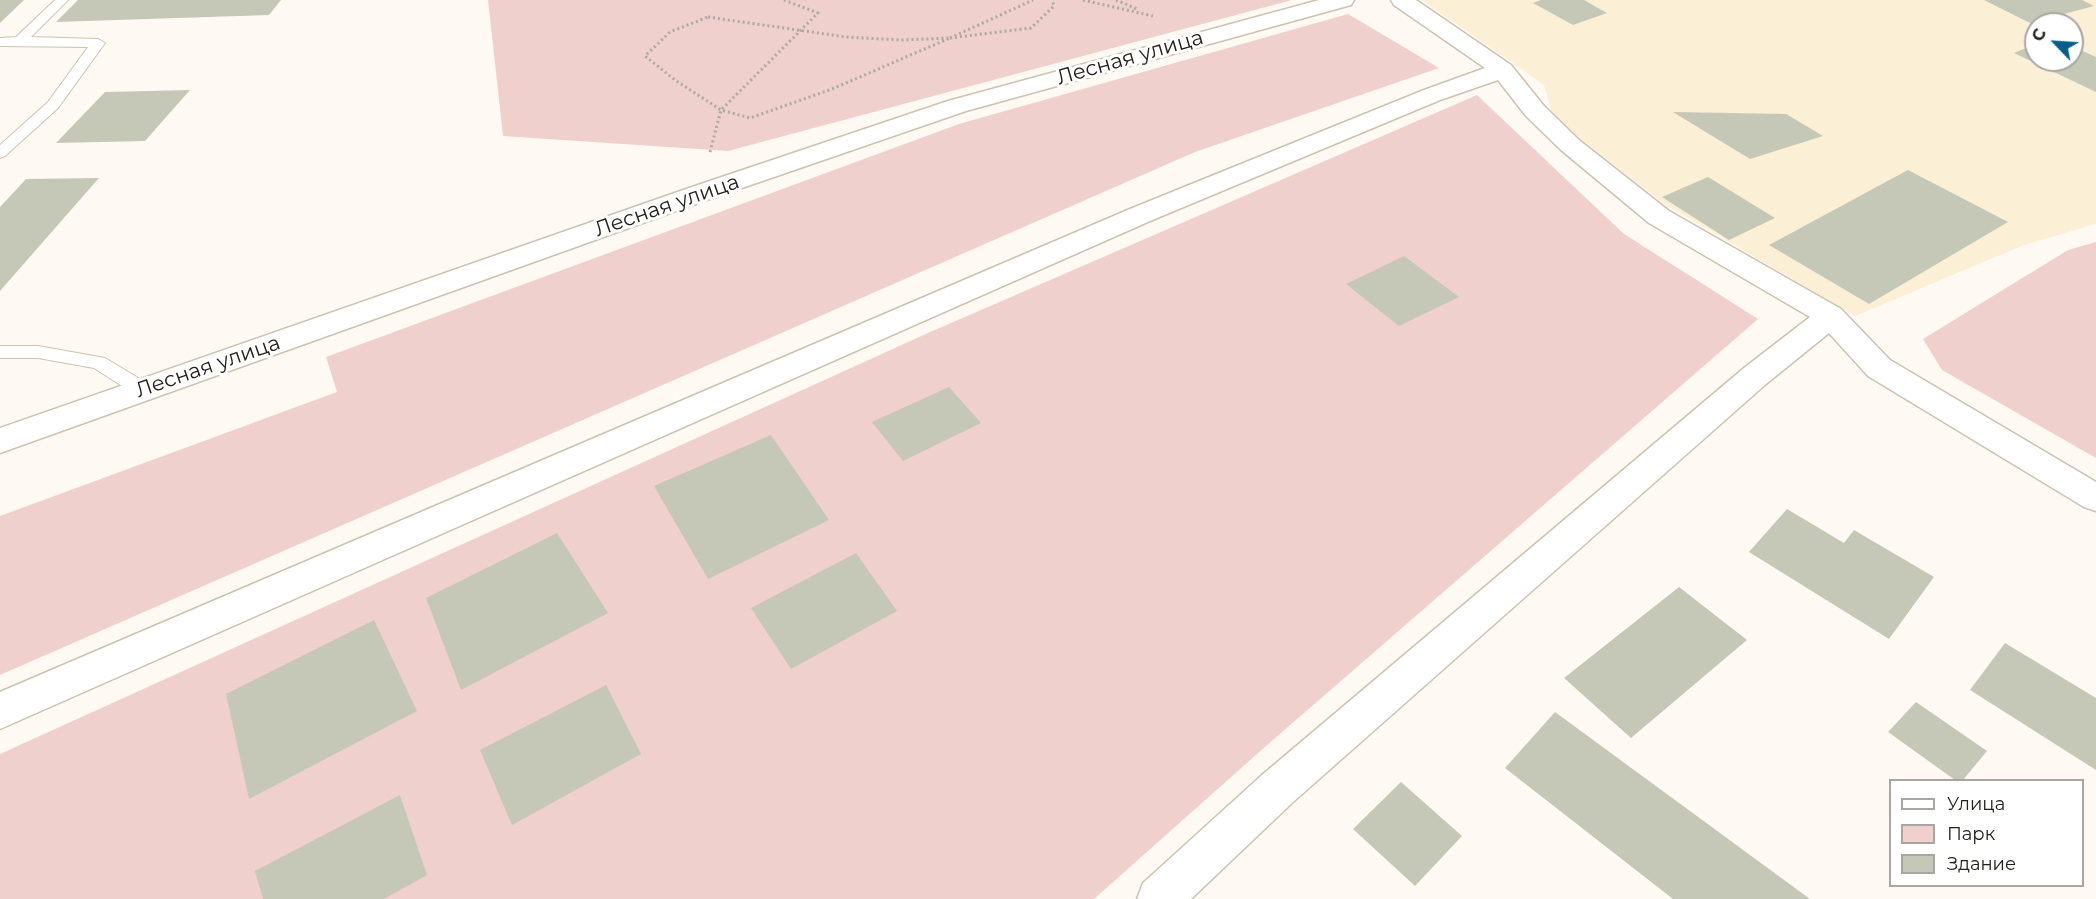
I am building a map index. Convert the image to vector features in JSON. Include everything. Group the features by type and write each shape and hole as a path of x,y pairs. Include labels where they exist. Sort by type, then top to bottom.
{"street":[{"name":"Лесная улица","path":"0,441 698,194 957,106 1343,0"},
{"path":"1402,0 1503,70 1534,111 1570,146 1659,217 1831,316 1879,368 2096,498"},
{"path":"0,711 1140,215 1432,95 1503,70"},
{"path":"1160,899 1277,789 1755,376 1831,316"}],"lane":[{"path":"20,41 62,0"},
{"path":"0,42 98,43 53,105 0,153"},
{"path":"0,352 38,352 99,362 142,390"}],"path":[{"path":"698,194 721,110 818,12 784,0"},
{"path":"1033,0 951,38 832,89 750,118 721,110 675,80 645,56 670,32 708,17 846,37 901,40 951,38 1031,28 1054,6 1052,0"},
{"path":"1083,0 1146,13"},
{"path":"1116,0 1208,36"}],"shaded area":[{"path":"1422,0 2096,0 2096,224 2024,245 1855,316 1663,203 1553,117 1544,85"}],"green space":[{"path":"488,0 1292,0 728,151 503,136"},
{"path":"1348,14 1439,68 1195,152 0,675 0,516 337,392 326,357 959,124"},
{"path":"1477,95 1624,234 1758,319 1266,746 1094,899 0,899 0,754 928,333"},
{"path":"2096,242 2096,458 1942,370 1923,339 2068,250"}],"building":[{"path":"0,0 24,0 0,23"},
{"path":"78,0 281,0 269,15 56,22"},
{"path":"1541,0 1584,0 1607,13 1573,25 1533,3"},
{"path":"1984,0 2082,0 2094,6 2071,12 2024,12 2024,20"},
{"path":"2024,49 2024,58 2014,53"},
{"path":"2084,52 2096,57 2096,92 2054,72 2084,72"},
{"path":"190,90 145,141 56,143 105,92"},
{"path":"1673,112 1786,114 1823,136 1750,159"},
{"path":"1908,170 2008,222 1869,304 1769,245"},
{"path":"1708,177 1775,218 1729,240 1662,197"},
{"path":"99,178 0,291 0,207 26,179"},
{"path":"1404,256 1459,297 1399,326 1346,284"},
{"path":"949,387 981,423 903,461 872,422"},
{"path":"771,435 829,520 708,579 654,486"},
{"path":"1787,509 1844,543 1854,530 1934,577 1889,639 1749,552"},
{"path":"557,533 608,613 461,690 426,598"},
{"path":"856,553 897,611 791,669 751,608"},
{"path":"1679,587 1747,640 1631,738 1564,678"},
{"path":"374,620 417,711 249,799 226,694"},
{"path":"2005,643 2096,698 2096,770 1970,690"},
{"path":"606,685 641,754 512,825 480,750"},
{"path":"1916,702 1987,751 1964,779 1954,779 1888,732"},
{"path":"1555,712 1810,899 1673,899 1505,768"},
{"path":"1401,782 1462,836 1415,886 1353,829"},
{"path":"400,795 427,875 384,899 263,899 255,871"}]}
